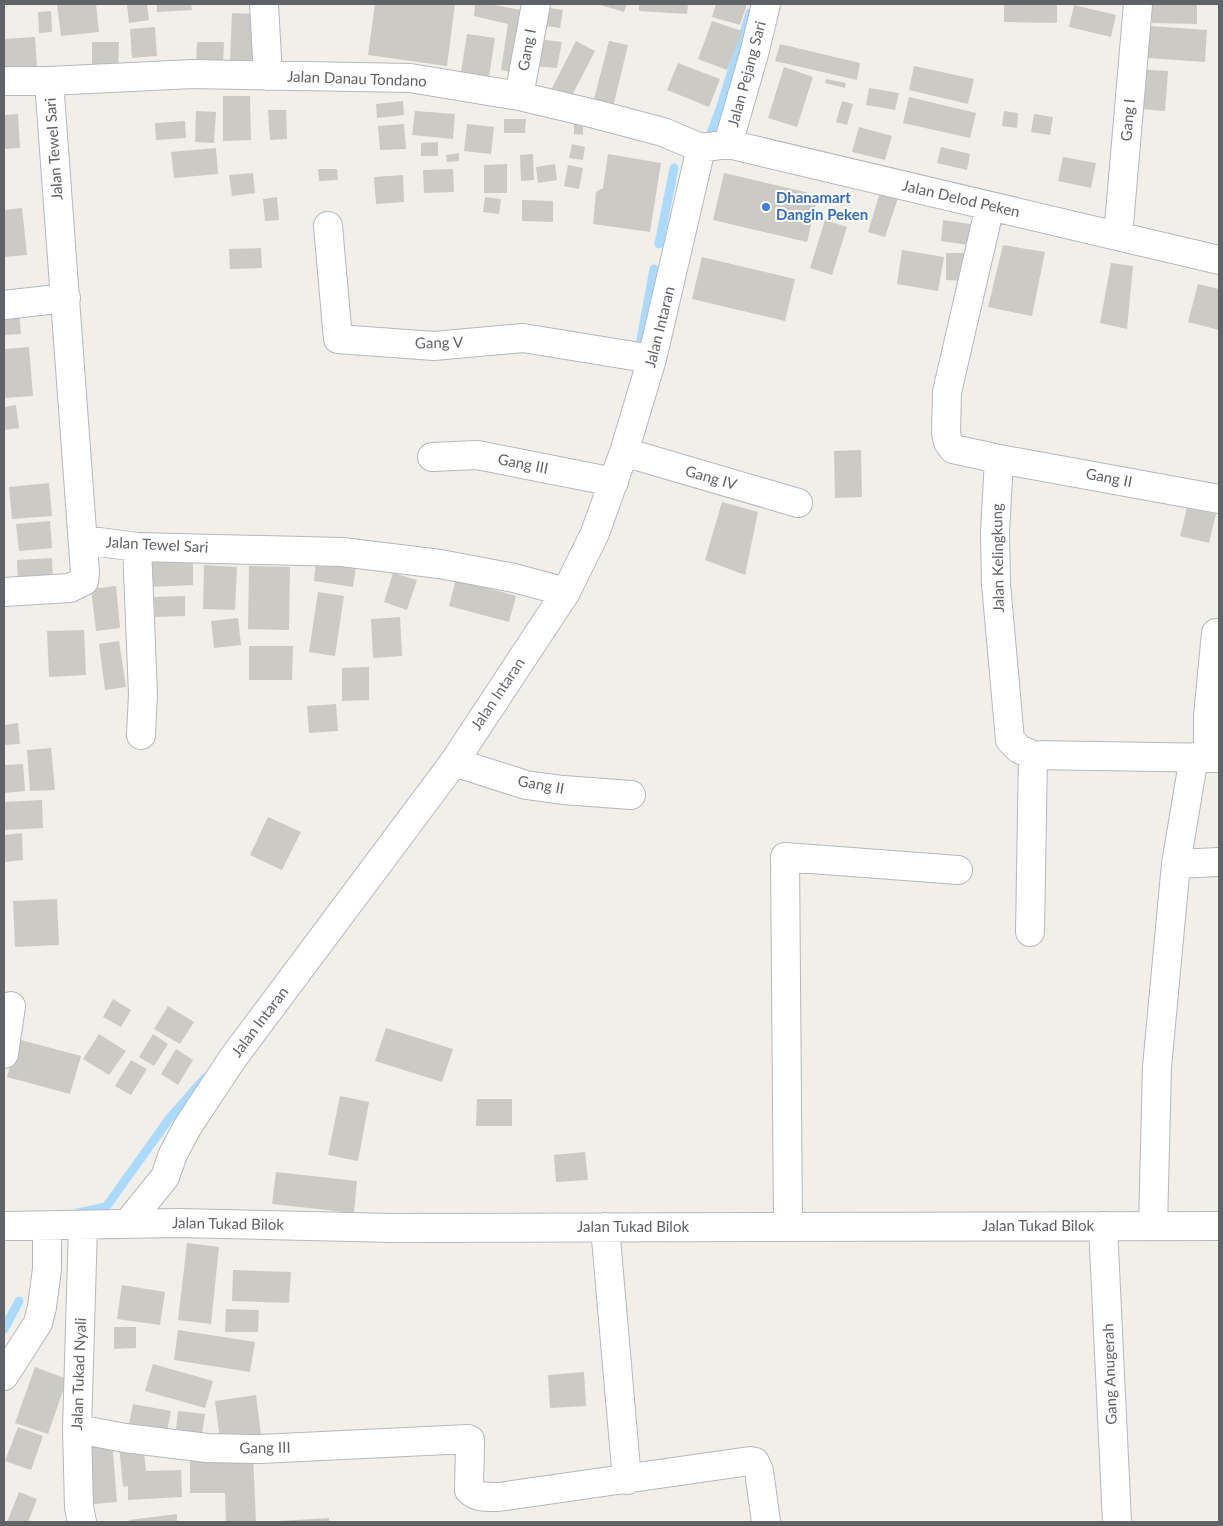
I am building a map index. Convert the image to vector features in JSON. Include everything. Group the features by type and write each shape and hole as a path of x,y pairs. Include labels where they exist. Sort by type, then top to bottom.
{"street":[{"path":"264,4 268,44 268,76"},
{"name":"Gang I","path":"519,96 536,4"},
{"name":"Jalan Pejang Sari","path":"714,146 754,54 766,4"},
{"name":"Gang I","path":"1118,236 1138,4"},
{"name":"Jalan Danau Tondano","path":"4,81 49,81 193,74 410,78 519,96 714,146"},
{"name":"Jalan Tewel Sari","path":"49,81 84,540 137,547 342,552 440,564 514,578 566,592"},
{"name":"Jalan Delod Peken","path":"714,146 990,206 1219,260"},
{"name":"Jalan Intaran","path":"127,1224 166,1177 173,1154 188,1126 233,1058 454,762 566,592 595,533 624,452 714,146"},
{"path":"990,206 947,392 946,433 948,442 953,449 999,459"},
{"name":"Gang V","path":"328,226 338,339 434,346 523,338 652,359"},
{"path":"4,305 66,298"},
{"name":"Gang IV","path":"624,452 798,503"},
{"name":"Gang III","path":"432,457 477,455 614,482"},
{"name":"Gang II","path":"999,459 1219,499"},
{"name":"Jalan Kelingkung","path":"999,459 995,532 996,584 1010,740 1020,749 1033,755"},
{"path":"4,592 70,588 84,581 86,572 84,540"},
{"path":"137,547 142,694 141,735"},
{"path":"1153,1226 1158,1067 1176,864 1207,758 1208,716 1216,632"},
{"path":"1030,932 1033,755 1207,758"},
{"name":"Gang II","path":"454,762 526,785 631,795"},
{"path":"788,1226 785,858 958,870"},
{"path":"1176,864 1219,862"},
{"path":"4,1054 10,1006"},
{"path":"166,1177 178,1223"},
{"name":"Jalan Tukad Bilok","path":"4,1226 178,1223 394,1228 1219,1226"},
{"path":"4,1376 38,1324 47,1269 47,1226"},
{"name":"Jalan Tukad Nyali","path":"82,1522 79,1507 77,1429 83,1226"},
{"name":"Gang Anugerah","path":"1103,1226 1116,1522"},
{"path":"605,1227 627,1480 750,1461 755,1462 759,1471 766,1522"},
{"path":"47,1269 82,1267"},
{"name":"Gang III","path":"77,1429 125,1438 207,1448 260,1449 455,1439 470,1440 468,1488 477,1495 499,1497 627,1480"}],"building":[{"path":"57,4 96,4 99,32 61,36"},
{"path":"127,4 147,4 149,20 129,23"},
{"path":"157,4 191,4 192,10 157,12"},
{"path":"375,4 455,4 447,66 368,55"},
{"path":"475,4 489,4 526,11 514,73 501,70 508,24 474,16"},
{"path":"597,4 627,4 624,12"},
{"path":"639,4 688,4 687,14 639,11"},
{"path":"716,4 747,4 740,25 712,17"},
{"path":"1004,4 1057,4 1057,23 1004,22"},
{"path":"1152,4 1197,4 1197,24 1152,23"},
{"path":"1074,5 1116,15 1111,37 1069,27"},
{"path":"543,7 563,10 560,28 540,25"},
{"path":"51,11 52,32 39,33 38,12"},
{"path":"232,13 255,14 253,62 230,60"},
{"path":"712,21 742,31 727,70 698,59"},
{"path":"1137,25 1207,30 1205,62 1134,57"},
{"path":"155,27 157,56 132,58 130,29"},
{"path":"467,34 495,38 489,77 461,72"},
{"path":"35,37 37,69 4,71 4,39"},
{"path":"538,39 562,42 557,68 533,66"},
{"path":"576,41 595,51 568,103 549,94"},
{"path":"609,41 628,45 613,107 593,103"},
{"path":"92,42 119,42 118,74 92,74"},
{"path":"197,42 224,42 223,65 196,64"},
{"path":"780,44 860,63 857,80 775,61"},
{"path":"678,63 720,79 709,107 667,90"},
{"path":"914,66 974,79 968,104 909,90"},
{"path":"784,67 813,77 797,127 768,118"},
{"path":"1133,69 1168,71 1165,111 1129,108"},
{"path":"826,79 846,83 845,88 825,83"},
{"path":"869,88 899,93 895,110 866,105"},
{"path":"223,96 250,96 251,140 223,141"},
{"path":"909,97 976,113 970,138 903,123"},
{"path":"403,101 404,115 377,118 376,104"},
{"path":"842,101 853,104 847,125 836,122"},
{"path":"268,110 286,110 287,139 270,140"},
{"path":"196,111 216,112 214,143 195,142"},
{"path":"415,111 455,114 453,139 412,135"},
{"path":"1004,111 1018,113 1017,128 1002,126"},
{"path":"18,114 20,148 4,149 4,115"},
{"path":"1034,114 1053,117 1050,135 1031,132"},
{"path":"504,119 526,119 525,133 504,133"},
{"path":"185,121 186,138 156,140 155,123"},
{"path":"404,124 406,149 380,150 378,126"},
{"path":"467,124 494,127 491,154 464,151"},
{"path":"574,124 583,124 583,135 574,134"},
{"path":"859,127 892,136 885,160 852,152"},
{"path":"438,142 438,156 421,156 421,143"},
{"path":"572,144 585,147 583,160 569,158"},
{"path":"941,147 970,154 967,170 937,163"},
{"path":"216,148 218,174 174,178 171,152"},
{"path":"459,153 459,161 447,162 446,155"},
{"path":"533,154 534,180 521,181 520,155"},
{"path":"608,154 661,163 650,232 593,224 596,192 603,188"},
{"path":"1063,157 1096,163 1091,188 1058,181"},
{"path":"507,164 507,193 484,193 484,165"},
{"path":"555,164 557,180 538,183 536,167"},
{"path":"568,165 583,168 579,189 564,186"},
{"path":"318,169 337,169 338,180 319,181"},
{"path":"453,169 454,192 424,193 423,170"},
{"path":"253,173 255,193 232,196 229,175"},
{"name":"Dhanamart Dangin Peken","path":"724,173 818,195 807,242 713,220"},
{"path":"403,175 404,202 376,204 374,177"},
{"path":"881,189 899,195 885,237 868,232"},
{"path":"277,197 279,220 265,221 263,199"},
{"path":"485,197 501,199 499,214 483,212"},
{"path":"522,200 553,201 553,222 522,221"},
{"path":"22,208 27,255 4,257 4,210"},
{"path":"825,220 847,227 832,275 810,268"},
{"path":"943,220 970,224 968,245 941,241"},
{"path":"1003,245 1045,252 1032,316 988,307"},
{"path":"261,248 262,268 230,269 229,249"},
{"path":"902,250 944,257 938,291 897,284"},
{"path":"946,253 965,253 964,281 946,280"},
{"path":"702,257 795,279 785,321 692,299"},
{"path":"1111,263 1133,266 1127,329 1100,323"},
{"path":"1198,284 1219,289 1219,330 1188,322"},
{"path":"19,310 21,334 4,335 4,312"},
{"path":"29,347 33,396 4,398 4,349"},
{"path":"16,405 19,428 4,430 4,407"},
{"path":"861,450 862,497 835,498 834,451"},
{"path":"49,483 52,516 12,519 9,487"},
{"path":"722,502 758,512 745,575 705,560"},
{"path":"1187,508 1216,514 1209,543 1180,536"},
{"path":"50,521 52,548 19,551 16,524"},
{"path":"52,558 53,585 18,587 17,560"},
{"path":"193,561 193,585 150,587 149,562"},
{"path":"316,562 356,567 353,587 314,581"},
{"path":"204,565 237,567 235,610 203,609"},
{"path":"249,566 290,567 289,630 248,629"},
{"path":"393,573 417,580 407,610 384,602"},
{"path":"456,579 516,596 509,622 449,606"},
{"path":"116,586 120,628 96,631 91,589"},
{"path":"318,592 344,596 335,656 309,652"},
{"path":"185,596 185,616 155,617 154,597"},
{"path":"400,617 402,656 373,658 371,619"},
{"path":"238,618 241,645 214,648 211,621"},
{"path":"84,630 86,675 49,677 47,631"},
{"path":"119,641 126,687 105,690 99,644"},
{"path":"249,646 293,646 292,680 249,680"},
{"path":"369,667 369,700 342,701 342,668"},
{"path":"336,704 338,731 309,733 307,706"},
{"path":"18,723 20,744 4,745 4,725"},
{"path":"51,748 55,790 30,791 27,750"},
{"path":"23,764 25,791 4,793 4,765"},
{"path":"42,800 43,828 4,830 4,802"},
{"path":"268,817 301,832 282,870 250,855"},
{"path":"22,833 23,860 4,862 4,835"},
{"path":"57,899 59,945 15,947 13,901"},
{"path":"113,999 131,1010 121,1027 103,1017"},
{"path":"168,1006 194,1022 180,1044 154,1029"},
{"path":"386,1028 453,1049 442,1082 375,1061"},
{"path":"99,1034 126,1051 109,1075 83,1059"},
{"path":"153,1034 168,1044 154,1066 139,1057"},
{"path":"17,1039 81,1056 70,1094 7,1077"},
{"path":"176,1049 193,1060 178,1085 161,1074"},
{"path":"131,1060 147,1069 131,1095 115,1086"},
{"path":"340,1096 369,1102 358,1161 328,1155"},
{"path":"477,1099 512,1099 512,1126 476,1126"},
{"path":"585,1152 588,1180 556,1182 554,1155"},
{"path":"276,1172 357,1181 354,1213 272,1204"},
{"path":"187,1243 219,1247 211,1324 178,1320"},
{"path":"233,1270 291,1272 289,1303 232,1301"},
{"path":"122,1285 165,1292 160,1325 117,1319"},
{"path":"226,1309 259,1310 258,1332 225,1332"},
{"path":"114,1327 136,1327 136,1348 114,1349"},
{"path":"178,1330 255,1342 250,1372 174,1360"},
{"path":"153,1364 213,1381 205,1408 145,1391"},
{"path":"35,1367 67,1379 48,1434 15,1423"},
{"path":"584,1372 586,1406 550,1408 548,1375"},
{"path":"256,1395 261,1435 220,1440 215,1401"},
{"path":"133,1404 171,1411 165,1441 127,1433"},
{"path":"178,1411 205,1414 201,1441 175,1438"},
{"path":"18,1427 43,1436 31,1470 5,1461"},
{"path":"112,1440 117,1502 94,1504 89,1442"},
{"path":"143,1443 146,1471 181,1470 182,1497 128,1500 128,1486 123,1487 119,1445"},
{"path":"253,1454 256,1522 226,1522 225,1493 190,1493 190,1458"},
{"path":"19,1492 37,1499 28,1522 7,1522"},
{"path":"177,1514 177,1522 129,1522 129,1520"},
{"path":"329,1518 329,1522 280,1522 280,1521"}],"waterway":[{"path":"705,141 708,141 720,109 750,13"},
{"path":"659,244 674,168"},
{"path":"639,350 654,269"},
{"path":"78,1213 106,1207 169,1119 205,1078"},
{"path":"4,1329 19,1301"}],"place":[{"name":"Dhanamart Dangin Peken","path":"766,207"}]}
